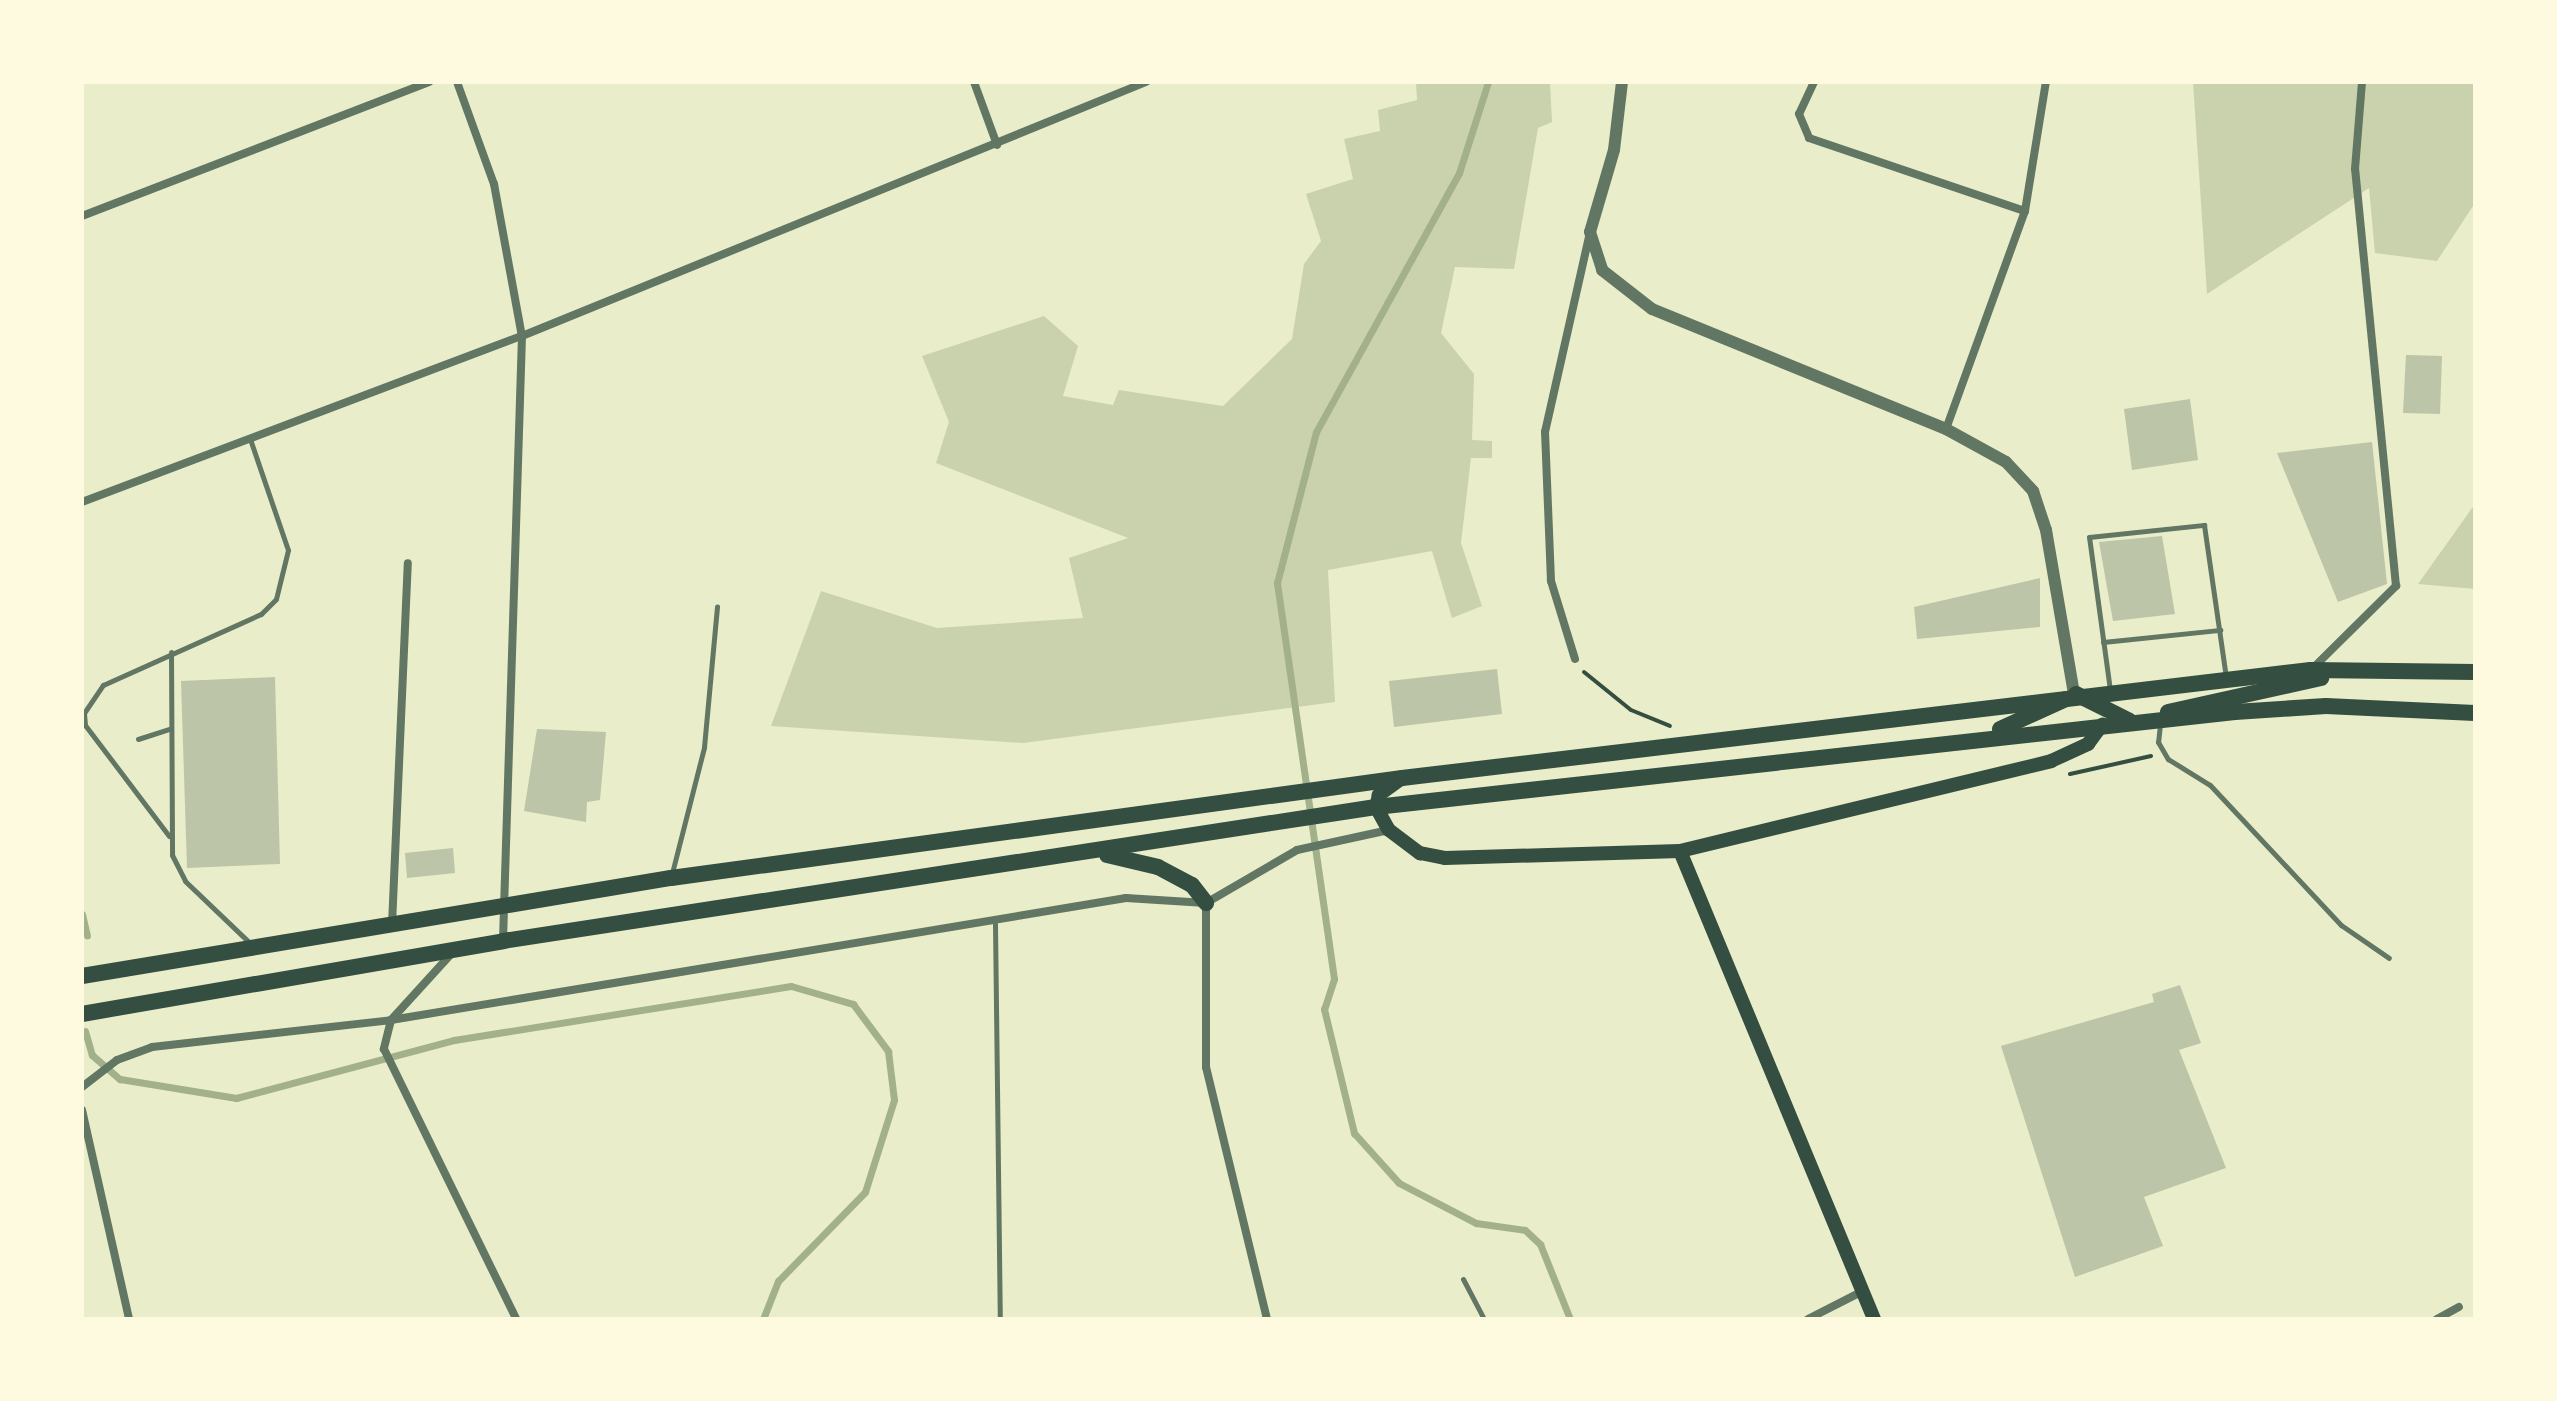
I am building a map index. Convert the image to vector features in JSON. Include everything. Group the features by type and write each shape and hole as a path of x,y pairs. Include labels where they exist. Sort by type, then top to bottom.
{"highway":[{"path":"2160,719 2183,706 2389,667"},
{"path":"82,976 671,878 1402,778 1714,742 2074,694 2226,678 2389,667 2475,672"},
{"path":"1967,737 2074,694 2132,722"},
{"path":"82,1014 503,941 1098,853 1376,807 1967,737 2160,719 2326,706 2475,713"},
{"path":"1098,853 1158,867 1192,885 1206,903"}],"main road":[{"path":"1402,778 1379,795 1376,807 1389,830 1420,853 1445,858 1680,851 2053,769 2088,744 2102,725"},
{"path":"1680,851 1874,1319"}],"street":[{"path":"82,216 429,82"},
{"path":"457,82 494,184 522,336 507,904 503,941"},
{"path":"974,82 997,145"},
{"path":"82,502 522,336 1146,82"},
{"path":"1575,659 1551,581 1545,432 1590,232 1614,150 1622,82"},
{"path":"1814,82 1800,127 1809,138 2025,211"},
{"path":"1946,429 2025,211 2046,82"},
{"path":"2311,670 2396,586 2355,169 2362,82"},
{"path":"1590,232 1602,270 1652,309 1946,429 2006,462 2033,491 2054,566 2074,694"},
{"path":"392,925 408,563"},
{"path":"82,1087 117,1060 152,1047 391,1020 995,924 1126,898 1206,903 1297,850 1389,830"},
{"path":"1206,903 1206,1067 1267,1319"},
{"path":"455,949 391,1020 384,1049 516,1319"},
{"path":"82,1110 129,1319"},
{"path":"1808,1319 1864,1290"},
{"path":"2437,1319 2459,1307"}],"lane":[{"path":"250,439 288,550 287,576 261,614 103,685 84,713 85,725 169,836 185,881 254,946"},
{"path":"2110,690 2089,537 2204,525 2226,678"},
{"path":"671,878 704,747 717,607"},
{"path":"2103,642 2220,630"},
{"path":"169,836 171,652"},
{"path":"2160,719 2162,749 2210,785 2341,925 2389,958"},
{"path":"138,739 169,729"},
{"path":"995,924 1000,1319"},
{"path":"1463,1279 1484,1319"}],"path":[{"path":"1575,659 1631,710 1714,742"},
{"path":"2053,769 2139,763 2162,749"}],"green space":[{"path":"1550,82 1552,122 1538,128 1514,269 1455,267 1441,333 1474,374 1472,440 1492,441 1492,458 1471,458 1461,543 1482,606 1452,618 1432,551 1328,570 1335,702 1023,743 771,726 821,591 937,628 1083,618 1069,558 1128,538 936,463 949,422 922,356 1044,316 1078,346 1063,396 1113,405 1119,390 1223,406 1292,339 1304,264 1321,241 1306,194 1353,179 1344,139 1380,131 1378,110 1417,100 1416,83"},
{"path":"2193,82 2475,82 2475,203 2437,261 2375,253 2369,188 2207,294"},
{"path":"2475,504 2475,589 2418,584"}],"building":[{"path":"2406,355 2442,356 2440,414 2403,413"},
{"path":"2190,399 2198,460 2132,470 2124,409"},
{"path":"2372,442 2387,584 2338,602 2277,453"},
{"path":"2162,536 2175,614 2113,621 2099,542"},
{"path":"2040,578 2040,627 1917,639 1914,607"},
{"path":"1497,669 1502,714 1394,727 1389,681"},
{"path":"275,677 280,864 187,868 181,681"},
{"path":"537,729 606,732 600,800 587,802 586,822 524,811"},
{"path":"453,848 455,873 407,878 405,853"},
{"path":"2180,985 2201,1043 2179,1050 2226,1168 2144,1197 2163,1246 2075,1277 2001,1046 2154,1002 2152,994"}],"waterway":[{"path":"1488,82 1459,173 1316,432 1277,583 1334,979 1324,1009 1354,1133 1399,1183 1476,1223 1525,1230 1540,1244 1570,1319"},
{"path":"82,914 87,935"},
{"path":"85,1031 92,1055 120,1079 236,1098 454,1040 791,986 853,1004 888,1051 894,1100 865,1192 778,1281 763,1319"}]}
